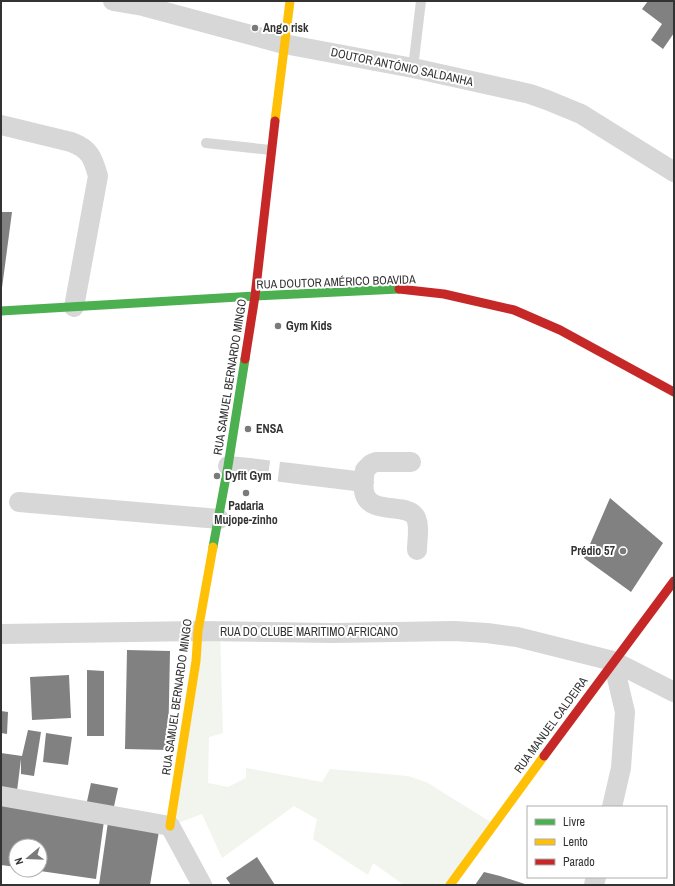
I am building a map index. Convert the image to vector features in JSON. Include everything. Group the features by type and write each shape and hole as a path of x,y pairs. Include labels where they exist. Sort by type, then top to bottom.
{"street":[{"name":"DOUTOR ANTÓNIO SALDANHA","path":"113,1 143,4 284,44 413,68 530,94 581,114 674,172"},
{"name":"RUA SAMUEL BERNARDO MINGO","path":"170,826 196,661 198,631 219,519 255,296 271,150 290,1"},
{"path":"1,125 82,146 93,159 98,176 74,307"},
{"name":"RUA DOUTOR AMÉRICO BOAVIDA","path":"1,311 404,289 444,294 514,310 560,330 674,392"},
{"path":"411,462 376,462 371,464 365,470 364,494 372,504 411,513 415,517 417,523 417,550"},
{"path":"228,466 249,468"},
{"path":"298,474 364,482"},
{"path":"20,502 219,519"},
{"name":"RUA MANUEL CALDEIRA","path":"450,885 613,661 674,581"},
{"name":"RUA DO CLUBE MARITIMO AFRICANO","path":"1,634 198,631 333,633 454,631 487,633 517,637 613,661 674,692"},
{"path":"612,806 621,768 625,712 613,661"},
{"path":"1,796 170,826 202,885"}],"lane":[{"path":"413,68 422,1"},
{"path":"206,142 271,150"}],"shaded area":[{"path":"198,631 220,631 223,733 209,737 208,783 228,787 246,778 246,768 322,782 330,769 408,776 426,782 494,824 450,885 404,885 373,863 368,875 313,839 317,819 294,806 222,858 202,814 170,826"}],"building":[{"path":"648,1 674,1 674,33 663,49 651,40 662,24 642,9"},
{"path":"1,212 12,212 2,288 1,288"},
{"name":"Prédio 57","path":"610,498 663,543 631,592 584,558"},
{"path":"127,650 170,651 168,750 125,749"},
{"path":"87,670 104,671 104,736 87,736"},
{"path":"69,675 71,718 32,720 30,677"},
{"path":"1,711 8,712 7,734 1,733"},
{"path":"28,730 41,732 34,776 21,774 21,759 17,791 1,789 1,753 22,756"},
{"path":"46,733 72,737 68,765 43,762"},
{"path":"91,783 118,788 113,811 86,806"},
{"path":"1,805 104,821 96,879 48,872 48,838 8,838 8,866 1,865"},
{"path":"108,822 159,831 150,885 99,885"},
{"path":"257,857 275,885 231,885 226,878"},
{"path":"484,872 500,876 528,885 475,885"}],"tunnel":[{"path":"249,468 298,474"}],"traffic: fast":[{"path":"1,311 399,289"},
{"path":"213,547 245,359"}],"traffic: slow":[{"path":"275,121 290,1"},
{"path":"170,826 196,661 198,631 213,547"},
{"path":"450,885 544,756"}],"traffic: jam":[{"path":"245,359 255,296 275,121"},
{"path":"399,289 444,294 514,310 560,330 674,392"},
{"path":"544,756 674,581"}],"place":[{"name":"Ango risk","path":"255,28"},
{"name":"Gym Kids","path":"278,326"},
{"name":"ENSA","path":"248,429"},
{"name":"Dyfit Gym","path":"217,476"},
{"name":"Padaria Mujope-zinho","path":"246,493"},
{"name":"Prédio 57","path":"623,551"}]}
